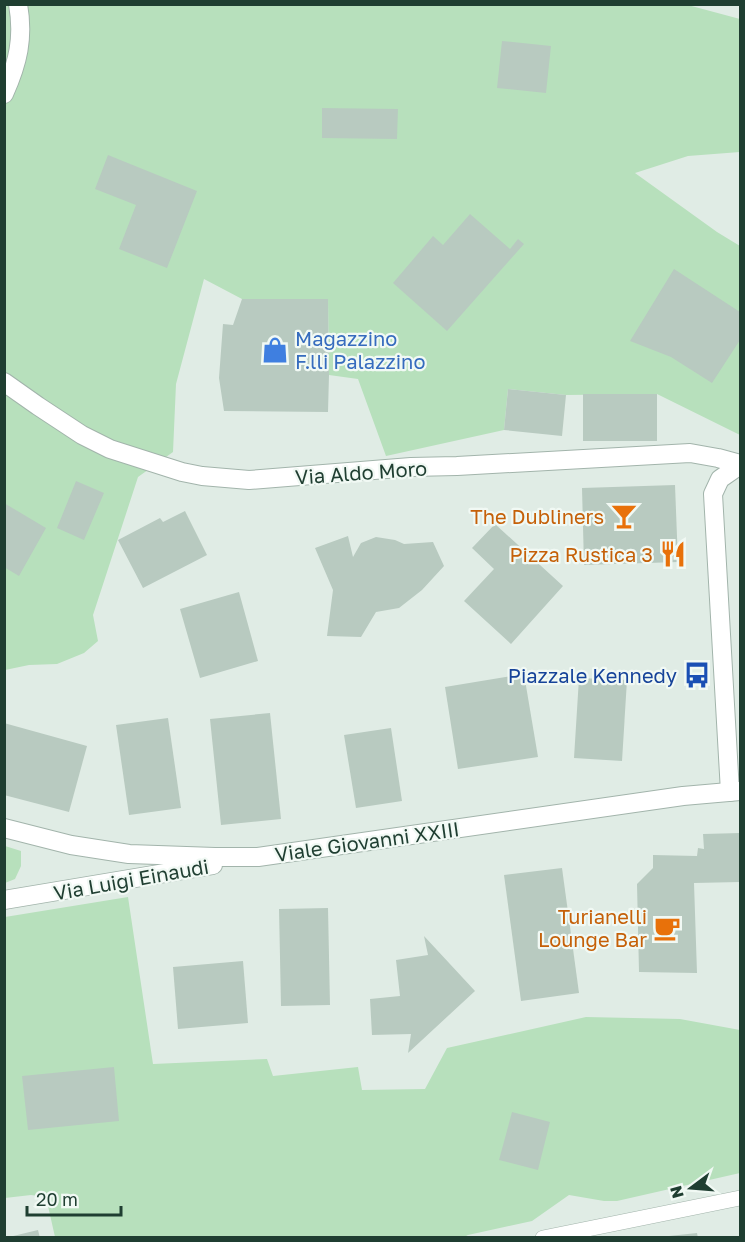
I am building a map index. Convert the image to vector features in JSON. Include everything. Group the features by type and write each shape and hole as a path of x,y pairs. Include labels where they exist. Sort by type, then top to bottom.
{"street":[{"path":"4,94 15,70 20,48 21,18 18,4"},
{"name":"Via Aldo Moro","path":"4,382 82,435 110,449 163,467 202,476 249,480 411,467 493,465 690,453 741,465"},
{"path":"735,791 714,494 720,479 741,465"},
{"name":"Viale Giovanni XXIII","path":"4,828 71,845 129,854 258,857 683,796 735,791"},
{"name":"Via Luigi Einaudi","path":"4,900 258,857"}],"lane":[{"path":"543,1238 741,1198"}],"green space":[{"path":"684,4 740,19 740,152 688,156 635,173 740,246 740,435 657,394 566,395 508,389 504,430 386,456 358,379 329,375 328,299 242,299 204,279 176,384 173,452 138,477 93,615 98,641 84,653 57,664 29,665 5,670 5,5"},
{"path":"5,846 21,851 21,866 15,879 5,883"},
{"path":"128,897 153,1064 267,1059 273,1076 358,1067 362,1090 425,1089 447,1048 586,1017 680,1019 740,1030 740,1173 617,1201 569,1195 532,1221 462,1238 55,1237 46,1197 31,1195 5,1198 5,917"}],"building":[{"path":"502,41 551,46 546,93 497,88"},
{"path":"322,108 398,109 397,139 322,138"},
{"path":"108,155 197,191 167,268 119,249 136,205 95,189"},
{"path":"470,214 510,249 518,239 524,244 447,331 393,283 433,236 443,245"},
{"path":"674,269 740,312 740,340 712,383 671,357 630,341"},
{"name":"Magazzino F.lli Palazzino","path":"242,299 328,299 328,412 224,411 219,378 223,324 233,325"},
{"path":"508,389 566,395 562,436 504,430"},
{"path":"583,394 657,394 657,441 583,441"},
{"path":"76,481 104,493 84,540 57,528"},
{"path":"675,485 678,562 584,565 582,488"},
{"path":"4,503 46,528 19,576 4,567"},
{"path":"185,511 207,555 143,588 118,540 160,518 163,522"},
{"path":"495,524 563,586 511,644 464,601 494,569 472,548"},
{"path":"348,536 353,557 361,543 376,537 404,544 433,542 444,566 422,590 399,608 376,612 361,637 327,636 333,590 315,548"},
{"path":"239,592 258,661 200,678 180,609"},
{"path":"524,674 538,757 458,769 445,687"},
{"path":"579,678 627,680 622,761 574,758"},
{"path":"270,713 281,819 221,825 210,719"},
{"path":"168,718 181,808 129,815 116,725"},
{"path":"4,723 87,746 69,812 4,795"},
{"path":"391,728 402,801 356,808 344,735"},
{"name":"Turianelli Lounge Bar","path":"740,833 740,882 694,883 697,973 639,972 637,884 653,868 653,855 697,856 698,848 704,849 703,834"},
{"path":"562,868 579,993 521,1001 504,875"},
{"path":"328,908 330,1005 281,1006 279,909"},
{"path":"424,936 475,991 408,1053 411,1034 372,1035 370,999 400,996 396,960 428,955"},
{"path":"243,961 248,1023 178,1029 173,967"},
{"path":"114,1067 119,1121 28,1130 22,1076"},
{"path":"512,1112 550,1122 538,1170 499,1160"},
{"path":"38,1230 40,1238 9,1238 9,1237"},
{"path":"697,1233 698,1238 669,1238 669,1236"}],"place":[{"name":"Magazzino F.lli Palazzino","path":"275,350"},
{"name":"The Dubliners","path":"624,516"},
{"name":"Pizza Rustica 3","path":"673,554"},
{"name":"Piazzale Kennedy","path":"697,675"},
{"name":"Turianelli Lounge Bar","path":"667,928"}]}
